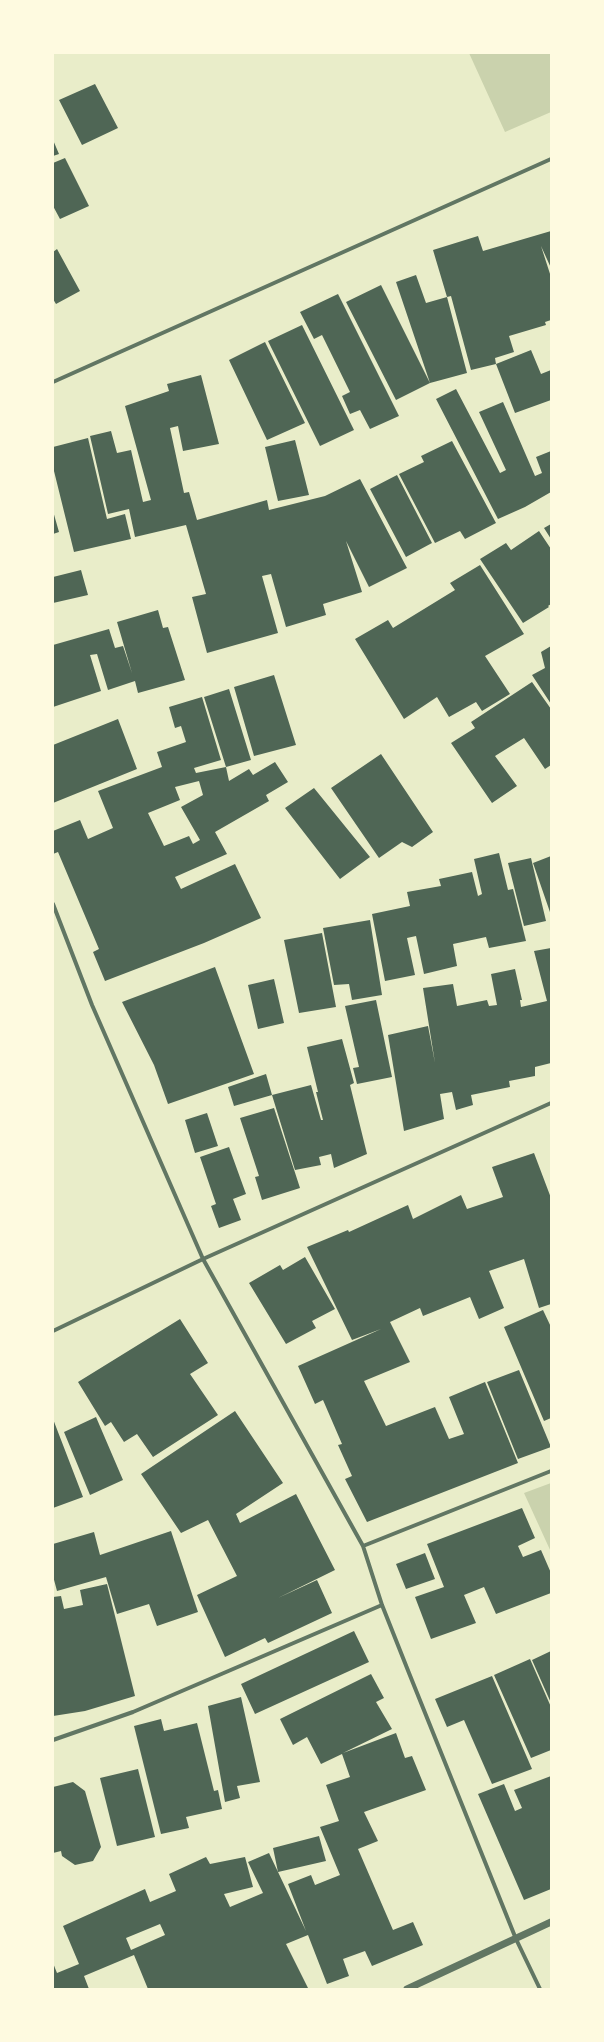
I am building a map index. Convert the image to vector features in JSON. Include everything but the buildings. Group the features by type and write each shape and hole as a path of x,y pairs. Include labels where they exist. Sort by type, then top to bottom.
{"street":[{"path":"53,382 551,159"},
{"path":"53,904 92,1005 203,1259 363,1546 382,1605 516,1939 540,1989"},
{"path":"53,1331 203,1259 551,1103"},
{"path":"363,1546 551,1471"},
{"path":"53,1740 133,1712 382,1605"},
{"path":"407,1989 551,1922"}],"green space":[{"path":"469,53 551,53 551,112 505,132"},
{"path":"551,1483 551,1552 524,1493"}]}
